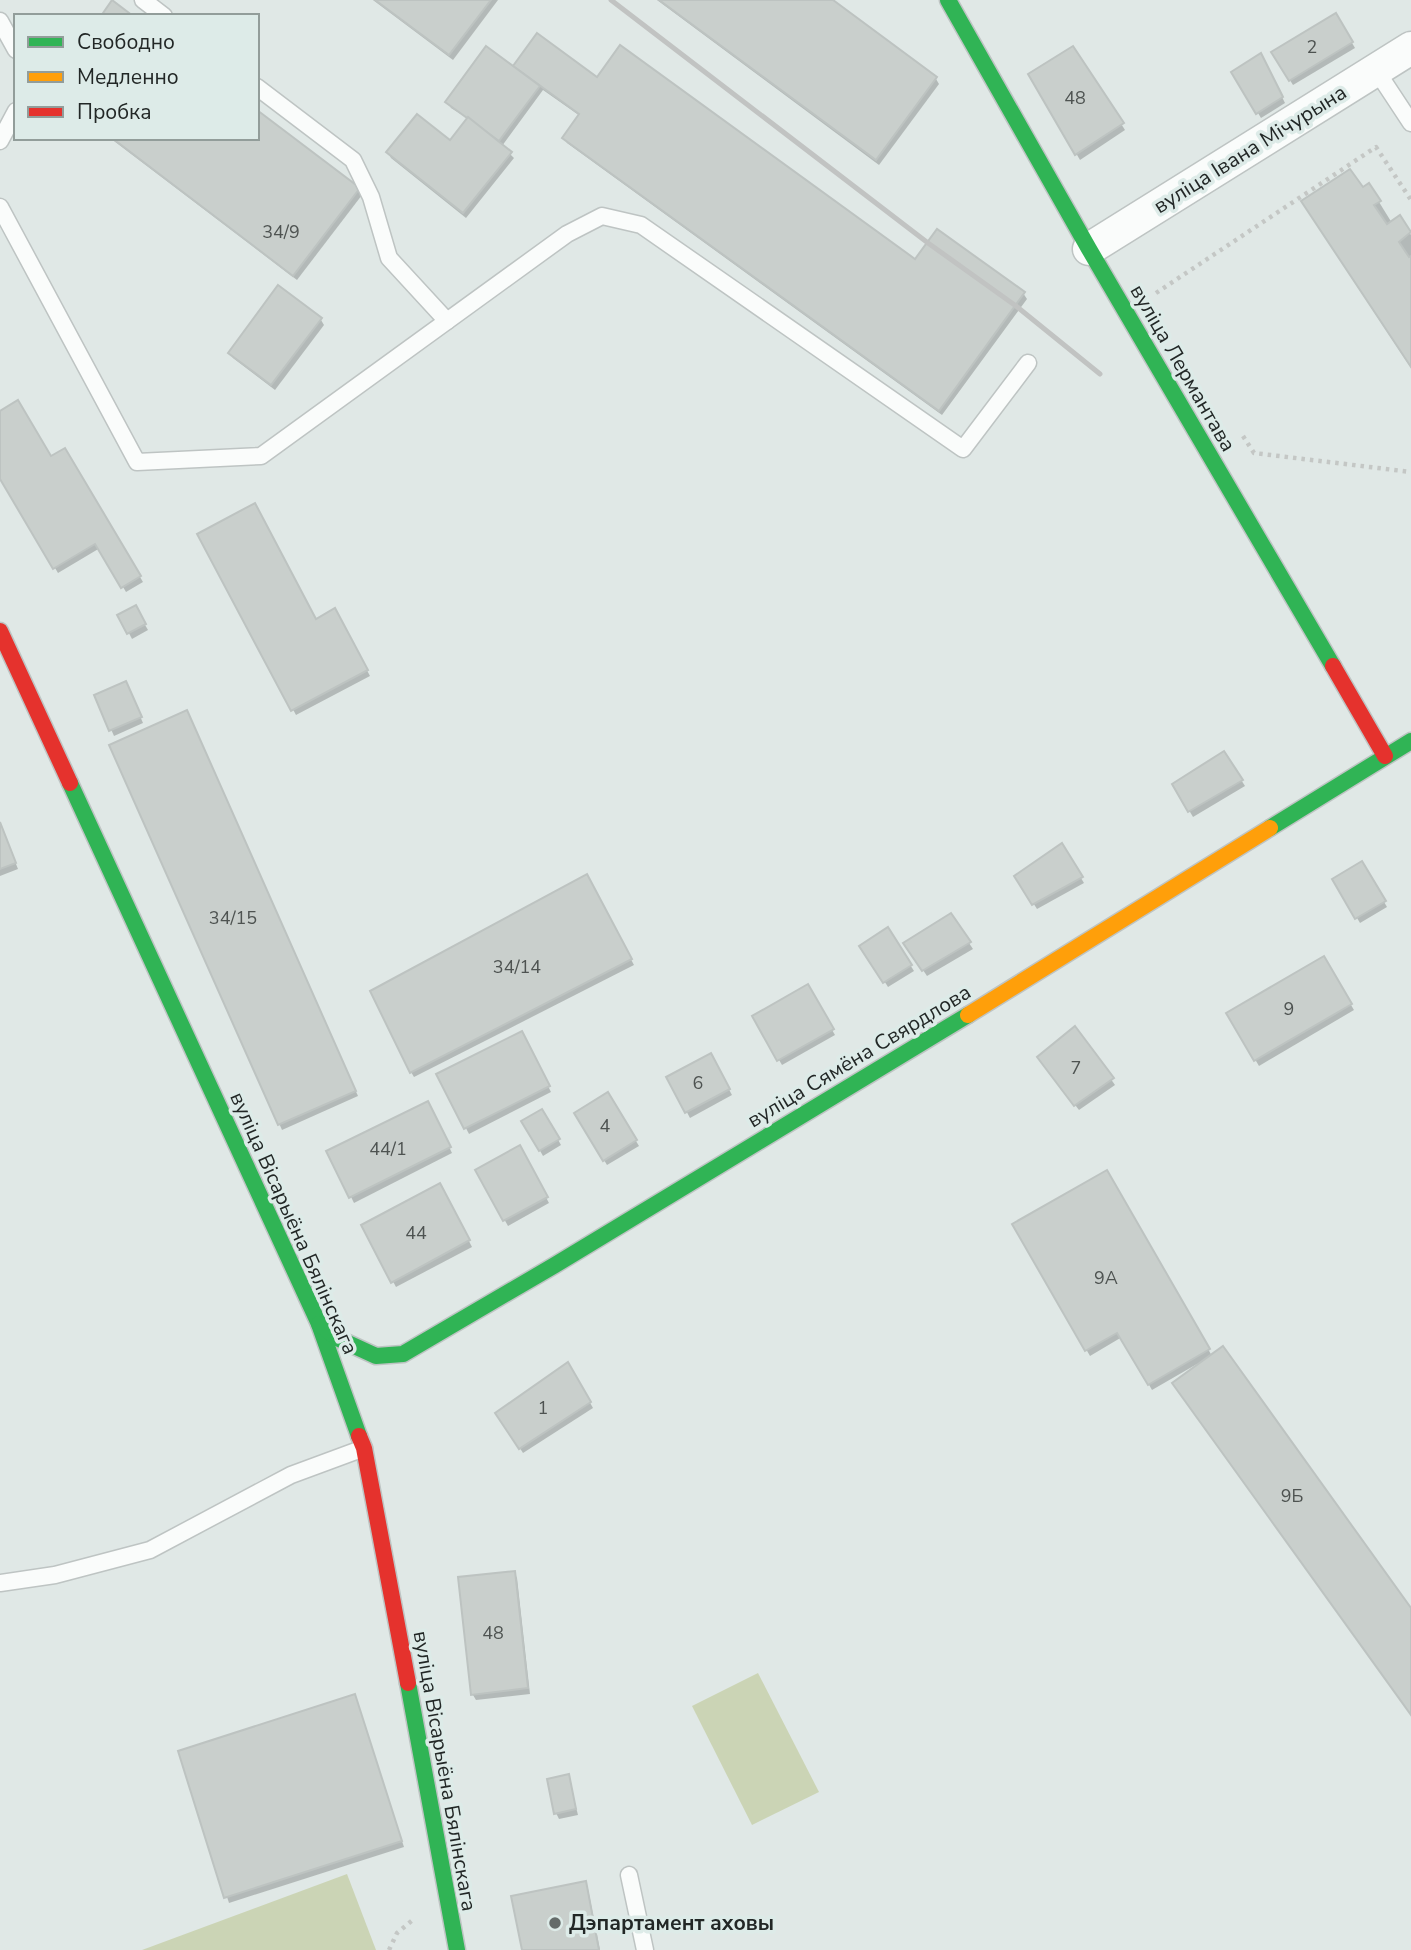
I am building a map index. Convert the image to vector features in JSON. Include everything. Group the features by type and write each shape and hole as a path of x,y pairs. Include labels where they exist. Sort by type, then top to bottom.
{"street":[{"name":"вуліца Лермантава","path":"948,0 1089,249 1385,756"},
{"name":"вуліца Івана Мічурына","path":"1089,249 1411,48"},
{"name":"вуліца Вісарыёна Бялінскага","path":"0,631 320,1324 364,1448 457,1950"},
{"name":"вуліца Сямёна Свярдлова","path":"320,1324 337,1338 376,1356 403,1354 920,1044 1411,741"}],"lane":[{"path":"143,0 161,14"},
{"path":"0,21 14,46"},
{"path":"1376,70 1411,123"},
{"path":"259,89 353,160 371,197 389,258 447,321"},
{"path":"0,141 14,115"},
{"path":"0,207 137,462 261,456 567,234 602,216 641,225 964,449 1028,363"},
{"path":"0,1583 55,1575 150,1550 291,1475 364,1448"},
{"path":"629,1875 645,1950"}],"path":[{"path":"1126,312 1376,147 1411,200"},
{"path":"1239,430 1254,453 1411,472"},
{"path":"389,1950 397,1933 415,1918"}],"green space":[{"path":"758,1673 819,1792 752,1825 692,1706"},
{"path":"347,1874 376,1950 142,1950"}],"building":[{"path":"112,0 130,14 102,14"},
{"path":"375,0 491,0 449,55"},
{"path":"659,0 833,0 937,77 876,160"},
{"path":"1336,13 1353,42 1289,81 1271,52"},
{"path":"537,33 597,77 620,45 915,259 937,229 1025,292 939,411 562,138 579,114 513,66"},
{"path":"486,46 540,86 499,141 445,102"},
{"path":"1073,46 1124,123 1075,155 1028,74"},
{"path":"1261,53 1283,97 1256,114 1231,72"},
{"path":"259,112 360,188 293,276 115,140 259,140"},
{"path":"417,114 450,140 468,117 512,152 463,213 386,152"},
{"path":"1350,169 1363,187 1369,183 1381,201 1374,205 1387,224 1400,215 1411,232 1399,242 1409,257 1411,256 1411,367 1301,201"},
{"path":"278,285 322,318 271,385 228,353"},
{"path":"18,400 51,456 65,448 141,576 121,588 95,544 53,569 0,479 0,411"},
{"path":"255,503 316,619 335,608 368,670 291,711 197,534"},
{"path":"136,605 146,624 127,634 117,615"},
{"path":"126,681 142,717 109,731 94,695"},
{"path":"187,710 356,1091 278,1125 109,745"},
{"path":"1224,751 1243,780 1188,812 1172,784"},
{"path":"0,822 16,863 0,869"},
{"path":"1062,843 1083,877 1032,905 1014,876"},
{"path":"1362,861 1386,901 1355,919 1332,879"},
{"path":"587,874 632,959 410,1073 370,991"},
{"path":"951,913 971,942 922,971 903,943"},
{"path":"888,927 912,965 883,983 859,946"},
{"path":"1324,956 1352,1004 1254,1061 1226,1013"},
{"path":"808,984 834,1029 777,1061 752,1016"},
{"path":"1075,1026 1114,1078 1074,1106 1037,1057"},
{"path":"522,1031 550,1086 464,1129 436,1074"},
{"path":"711,1053 730,1089 685,1113 666,1077"},
{"path":"608,1092 637,1140 603,1161 574,1113"},
{"path":"428,1101 451,1147 349,1198 326,1151"},
{"path":"542,1109 560,1139 539,1151 521,1121"},
{"path":"520,1145 548,1197 503,1221 475,1170"},
{"path":"1107,1170 1210,1349 1148,1385 1117,1333 1085,1351 1012,1224"},
{"path":"440,1183 470,1240 391,1283 361,1225"},
{"path":"1223,1346 1411,1608 1411,1715 1172,1383"},
{"path":"568,1362 591,1402 519,1449 495,1413"},
{"path":"515,1571 528,1688 471,1695 458,1577"},
{"path":"355,1694 402,1841 224,1898 178,1751"},
{"path":"569,1774 576,1809 554,1814 547,1779"},
{"name":"Дэпартамент аховы","path":"586,1881 599,1950 522,1950 511,1896"}],"railway":[{"path":"611,0 928,243 1016,306 1100,374"}],"traffic: fast":[{"path":"948,0 1089,249 1333,666"},
{"path":"1270,828 1411,741"},
{"path":"70,783 319,1324 359,1436"},
{"path":"319,1324 337,1338 376,1356 403,1354 968,1015"},
{"path":"408,1683 457,1950"}],"traffic: slow":[{"path":"968,1015 1270,828"}],"traffic: jam":[{"path":"0,631 70,783"},
{"path":"1333,666 1385,756"},
{"path":"359,1436 364,1448 408,1683"}],"place":[{"name":"Дэпартамент аховы","path":"555,1923"}]}
